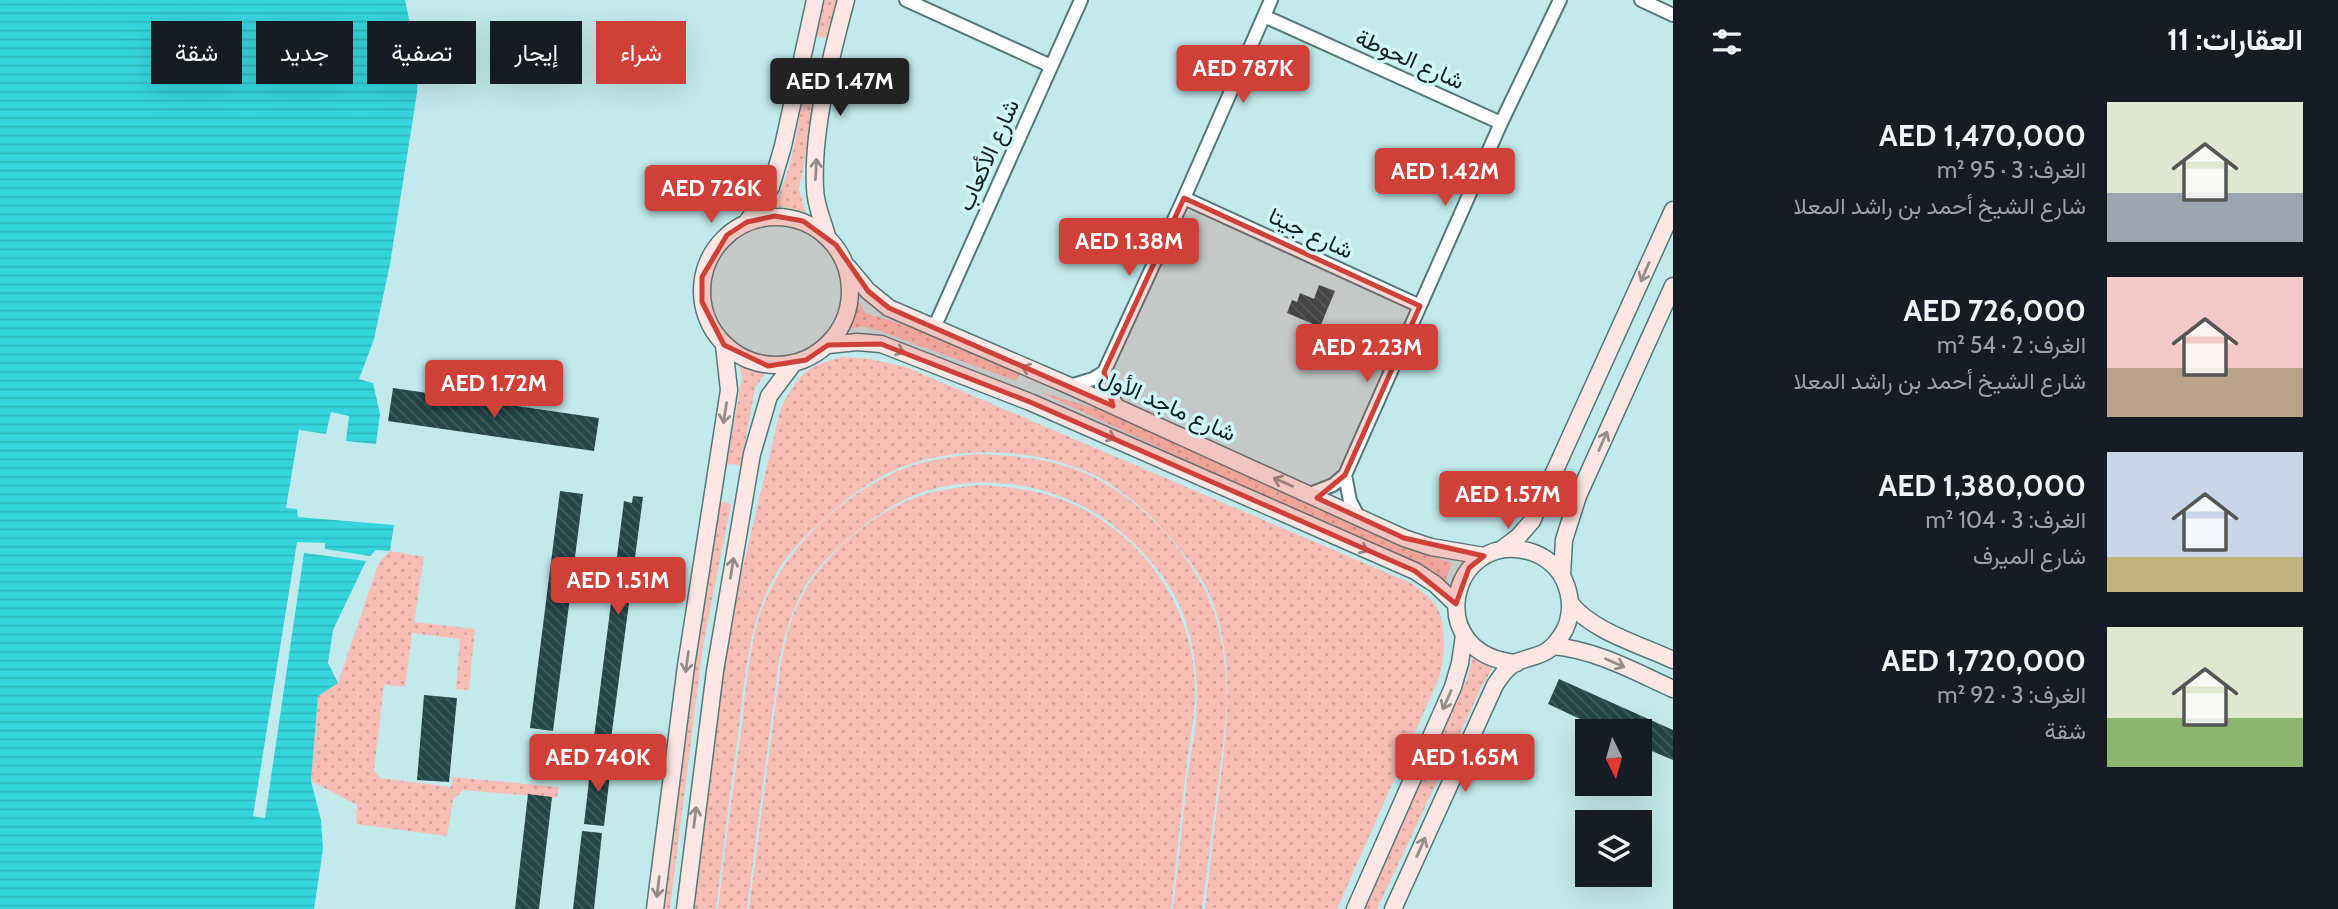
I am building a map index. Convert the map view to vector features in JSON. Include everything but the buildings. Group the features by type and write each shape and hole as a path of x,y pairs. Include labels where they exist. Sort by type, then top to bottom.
{"street":[{"path":"747,222 771,187 783,146 815,0"},
{"path":"827,236 815,191 817,150 826,85 846,0"},
{"path":"906,0 1051,66"},
{"name":"شارع الأكعاب","path":"934,328 1081,0"},
{"path":"1070,386 1093,379 1104,372 1271,0"},
{"path":"1310,494 1332,485 1345,475 1501,123 1560,0"},
{"path":"1641,0 1673,15"},
{"name":"شارع الحوطة","path":"1264,16 1501,123"},
{"name":"شارع جيتا","path":"1184,198 1420,306"},
{"path":"1517,663 1486,656 1464,635 1457,620 1459,585 1469,568 1484,556 1501,549 1518,537 1532,521 1673,210"},
{"path":"775,216 803,221 827,236 836,245 848,267 851,295 845,323 828,345 818,354 793,364 768,366 744,359 724,345 709,325 702,302 702,277 711,254 726,235 747,222 775,216"},
{"name":"شارع ماجد الأول","path":"848,267 867,291 890,308 934,328 1070,386 1404,538 1431,547 1484,556"},
{"path":"1562,575 1564,540 1578,496 1673,285"},
{"path":"828,345 857,342 881,344 1030,402 1415,571 1435,584 1456,604"},
{"path":"655,909 686,666 729,390 724,345"},
{"path":"685,909 715,671 752,454 769,396 793,364"},
{"path":"1104,372 1117,407"},
{"path":"1345,475 1350,501 1358,516"},
{"path":"1393,909 1495,685 1504,672 1517,663 1542,654 1553,646 1563,634 1569,619 1568,589 1562,575 1550,562 1535,553 1518,548 1501,549"},
{"path":"1570,604 1579,614 1602,628 1673,659"},
{"path":"1355,909 1453,687 1464,635"},
{"path":"1553,646 1594,653 1673,689"}],"highlighted area":[{"path":"1184,198 1420,306 1345,475 1317,498 1404,538 1484,556 1469,568 1456,604 1415,571 1030,402 881,344 828,345 806,360 768,366 724,345 702,302 702,277 727,235 747,222 775,216 803,221 836,245 868,291 889,308 1113,406 1104,372"}],"shaded area":[{"path":"825,0 837,0 828,38 816,36"},
{"path":"808,61 823,63 799,189 806,214 784,207 772,208 787,175 792,156"},
{"path":"859,302 865,313 955,340 1021,371 1016,381 877,330 849,328"},
{"path":"843,357 870,359 906,367 1413,584 1432,600 1442,619 1443,629 1444,650 1439,678 1337,909 1205,909 1225,744 1227,698 1221,629 1206,587 1169,536 1142,509 1112,485 1090,473 1045,458 996,452 947,455 902,467 880,477 832,512 783,562 769,588 754,629 743,693 716,909 690,909 718,671 781,408 804,373 820,364"},
{"path":"738,361 757,370 768,370 755,388 741,465 727,464 742,377"},
{"path":"1040,392 1104,411 1390,542 1452,563 1445,581"},
{"path":"975,454 1048,462 1089,475 1109,486 1162,529 1177,546 1202,584 1221,636 1227,693 1202,909 1173,909 1197,702 1192,644 1179,604 1166,581 1140,550 1099,516 1075,503 1022,486 967,483 939,488 894,505 843,543 822,564 800,596 786,632 779,661 747,909 718,909 751,654 756,627 770,590 783,568 816,527 857,494 902,469 938,459"},
{"path":"977,485 1037,492 1073,504 1090,513 1124,537 1140,553 1155,570 1178,609 1191,652 1195,697 1171,909 749,909 781,662 798,605 822,566 856,533 875,519 922,495"},
{"path":"718,501 731,504 703,646 670,909 657,909"},
{"path":"390,551 424,557 414,622 475,629 469,690 456,689 460,639 412,633 405,687 384,685 374,770 380,778 451,787 453,777 559,787 557,798 463,790 453,800 447,836 356,824 357,805 311,781 318,696 338,683 379,562"},
{"path":"1473,656 1495,664 1482,686 1377,909 1361,909 1467,679"}],"water":[{"path":"0,0 405,0 409,21 367,21 367,84 418,84 390,264 374,339 359,379 373,383 380,414 376,444 346,441 349,416 331,412 326,434 299,430 286,508 297,509 298,517 394,525 390,551 376,550 370,556 325,549 325,543 297,542 253,816 265,818 304,553 366,561 333,630 328,663 338,683 318,696 311,781 321,820 323,849 314,909 0,909"}]}
